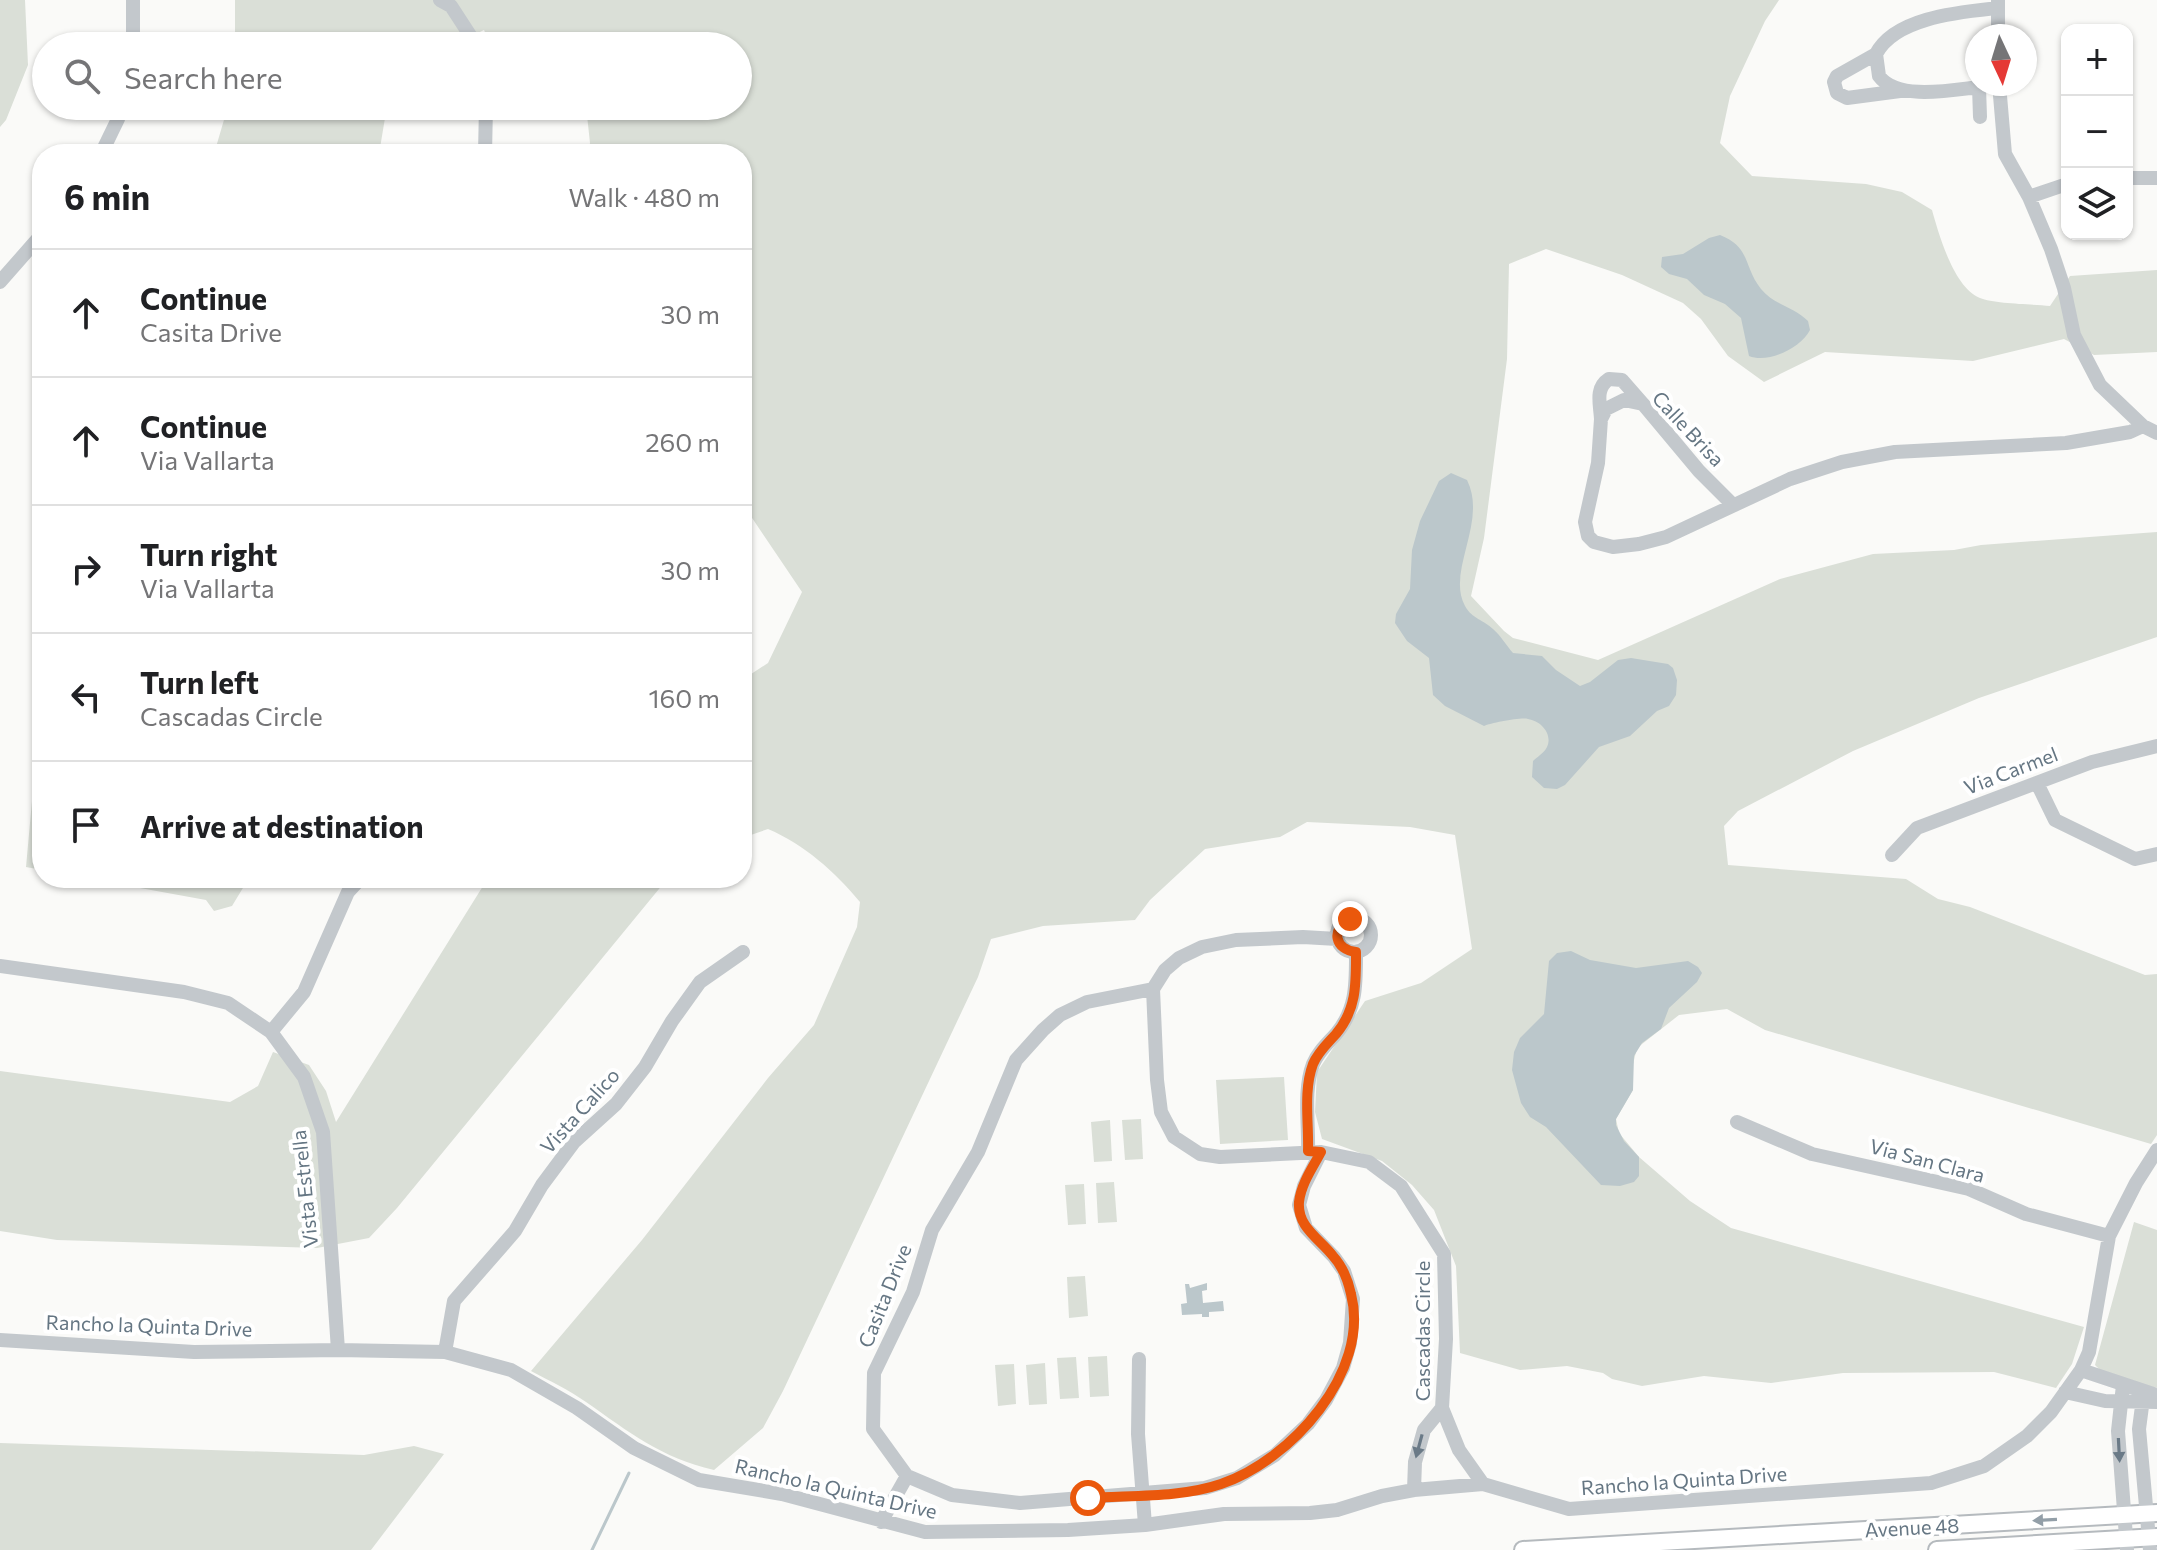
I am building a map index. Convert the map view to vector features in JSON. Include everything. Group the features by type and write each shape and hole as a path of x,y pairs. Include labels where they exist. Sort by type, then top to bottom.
{"main road":[{"name":"Avenue 48","path":"1523,1550 2152,1514"},
{"path":"1741,1550 1832,1543 1867,1530"},
{"name":"Avenue 48","path":"1937,1550 2152,1541"}],"street":[{"path":"133,0 133,32"},
{"path":"440,0 451,6 468,32"},
{"path":"1908,90 1847,98 1837,93 1834,82 1837,76 1876,54 1886,39 1919,22 1998,4"},
{"path":"1876,54 1876,69 1891,87 1923,92 1979,87 1980,117"},
{"path":"2000,96 2005,154 2029,197 2060,275 2074,335 2100,385 2150,430"},
{"path":"106,144 118,120"},
{"path":"485,144 486,120"},
{"path":"2133,178 2157,178"},
{"path":"2029,197 2061,186"},
{"path":"0,282 32,245"},
{"path":"1643,404 1622,380 1609,379 1600,386 1598,463 1585,522 1588,536 1594,542 1613,547 1639,544 1697,524 1790,479 1829,466 1895,452 2045,446 2150,430"},
{"name":"Calle Brisa","path":"1601,419 1606,409 1624,400 1643,404 1699,471 1733,505"},
{"name":"Via Carmel","path":"1892,855 1917,828 2092,762 2157,746"},
{"path":"2037,783 2055,820 2135,859 2157,854"},
{"path":"271,1032 304,992 352,888"},
{"path":"1354,918 1368,926 1371,938 1364,949 1356,952 1344,949 1337,939 1338,930 1345,920 1354,918"},
{"path":"1153,989 1172,964 1202,947 1236,940 1337,939"},
{"name":"Vista Calico","path":"445,1352 454,1301 515,1231 542,1185 574,1142 616,1104 645,1067 700,982 743,952"},
{"path":"881,1522 907,1476 952,1495 1020,1503 1205,1488 1237,1478 1260,1466 1308,1424 1343,1368 1350,1343 1353,1299 1344,1271 1306,1228 1299,1205 1314,1151 1307,1093 1316,1058 1351,1011 1356,991 1356,952"},
{"name":"Vista Estrella","path":"0,966 184,992 228,1003 271,1032 304,1077 323,1132 338,1350"},
{"name":"Cascadas Circle","path":"1153,989 1161,1112 1174,1137 1192,1151 1209,1156 1314,1151 1369,1162 1401,1186 1444,1254 1446,1339 1442,1408 1459,1450 1483,1484"},
{"name":"Casita Drive","path":"907,1476 873,1429 874,1373 913,1292 932,1230 978,1152 1016,1060 1060,1015 1087,1002 1153,989"},
{"name":"Via San Clara","path":"1737,1122 1812,1154 1969,1189 2026,1214 2109,1236"},
{"name":"Rancho la Quinta Drive","path":"0,1340 194,1352 445,1352 511,1370 577,1408 634,1448 699,1480 782,1494 925,1532 955,1534 1145,1525 1224,1514 1310,1513 1337,1510 1414,1490 1483,1484 1569,1509 1931,1483 1984,1466 2027,1436 2051,1412 2081,1370 2089,1352 2109,1236 2157,1150"},
{"path":"1139,1359 1138,1434 1145,1525"},
{"path":"2081,1370 2150,1398"},
{"path":"2123,1385 2118,1431 2126,1544"},
{"path":"2065,1392 2121,1402 2150,1398"},
{"path":"2150,1398 2139,1429 2152,1514 2152,1541"},
{"path":"1414,1490 1415,1462 1424,1430 1442,1408"}],"shaded area":[{"path":"0,0 25,0 28,65 6,120 0,127"},
{"path":"235,0 1779,0 1765,21 1730,96 1720,143 1752,176 1866,184 1902,192 1932,210 1955,272 1971,292 1986,300 2050,306 2070,276 2157,270 2157,352 2094,355 2064,339 1973,361 1825,352 1764,382 1728,356 1701,319 1683,303 1622,275 1546,249 1509,264 1507,359 1484,538 1471,596 1513,638 1598,660 1780,579 1873,554 2157,532 2157,637 1979,698 1853,751 1738,811 1724,826 1728,865 1906,879 1938,899 1970,907 2145,975 2157,974 2157,1135 2151,1144 1765,1030 1727,1009 1679,1015 1637,1048 1632,1068 1633,1090 1616,1119 1619,1133 1639,1157 1690,1201 1731,1228 2084,1327 2072,1364 2056,1388 1994,1372 1843,1373 1771,1383 1704,1376 1642,1386 1612,1379 1603,1373 1567,1366 1520,1370 1460,1353 1456,1266 1434,1210 1412,1185 1382,1161 1322,1139 1315,1112 1317,1072 1365,1001 1421,983 1472,949 1455,835 1410,827 1307,822 1280,837 1205,849 1150,900 1135,920 1043,926 991,939 978,977 783,1391 763,1428 714,1470 662,1451 531,1371 642,1240 768,1078 814,1025 857,927 860,902 818,860 768,829 752,835 752,673 768,663 802,592 752,518 752,144 590,144 588,120 752,120 752,32 235,32"},
{"path":"224,120 385,120 381,144 217,144"},
{"path":"1720,235 1742,251 1755,281 1766,294 1808,321 1810,330 1806,337 1792,348 1765,358 1749,356 1741,318 1725,304 1704,295 1687,279 1669,274 1661,267 1662,257 1683,254"},
{"path":"1451,473 1467,480 1472,496 1471,529 1460,577 1460,592 1471,614 1490,626 1513,653 1542,656 1580,686 1618,660 1631,658 1668,664 1673,668 1677,680 1676,695 1669,706 1657,711 1630,736 1599,747 1565,785 1557,789 1544,788 1532,777 1533,761 1544,751 1548,742 1547,733 1541,725 1524,719 1484,726 1445,706 1433,695 1429,658 1407,641 1395,623 1396,614 1410,589 1412,550 1420,521 1439,481"},
{"path":"32,801 32,868 26,867"},
{"path":"140,888 243,888 232,906 214,911 206,900"},
{"path":"482,888 660,888 369,1238 317,1248 57,1240 0,1231 0,1071 230,1102 258,1086 273,1052 309,1065 326,1091 336,1122"},
{"path":"1571,951 1590,960 1636,968 1688,961 1702,973 1697,982 1669,1008 1661,1029 1642,1043 1634,1056 1633,1090 1616,1119 1616,1125 1624,1141 1639,1157 1639,1176 1634,1182 1620,1186 1601,1185 1546,1127 1530,1117 1521,1103 1512,1070 1514,1052 1520,1038 1544,1014 1549,961 1557,953"},
{"path":"1284,1077 1288,1140 1220,1144 1216,1080"},
{"path":"1141,1119 1143,1159 1125,1160 1122,1120"},
{"path":"1110,1120 1112,1161 1094,1162 1091,1122"},
{"path":"1114,1182 1117,1222 1098,1223 1096,1183"},
{"path":"1084,1184 1086,1224 1068,1225 1065,1185"},
{"path":"2134,1222 2157,1230 2157,1388 2105,1375 2095,1365"},
{"path":"1085,1276 1088,1316 1069,1318 1067,1277"},
{"path":"1207,1283 1207,1290 1202,1291 1203,1303 1223,1301 1224,1311 1209,1312 1209,1317 1202,1317 1202,1314 1182,1315 1181,1304 1187,1303 1185,1284 1189,1284 1190,1288"},
{"path":"1107,1356 1109,1396 1090,1397 1088,1357"},
{"path":"1076,1357 1079,1398 1060,1399 1057,1358"},
{"path":"1045,1363 1047,1404 1029,1405 1026,1365"},
{"path":"1014,1364 1016,1404 998,1406 995,1365"},
{"path":"0,1443 364,1455 414,1446 444,1454 371,1550 0,1550"}],"waterway":[{"path":"592,1550 629,1473"}],"route":[{"path":"1088,1498 1187,1491 1220,1485 1237,1478 1275,1455 1308,1424 1326,1400 1343,1368 1350,1343 1353,1299 1344,1271 1306,1228 1299,1205 1304,1186 1321,1152 1308,1151 1307,1093 1311,1068 1351,1011 1356,991 1356,952 1344,949 1337,934 1342,923 1350,919"}]}
